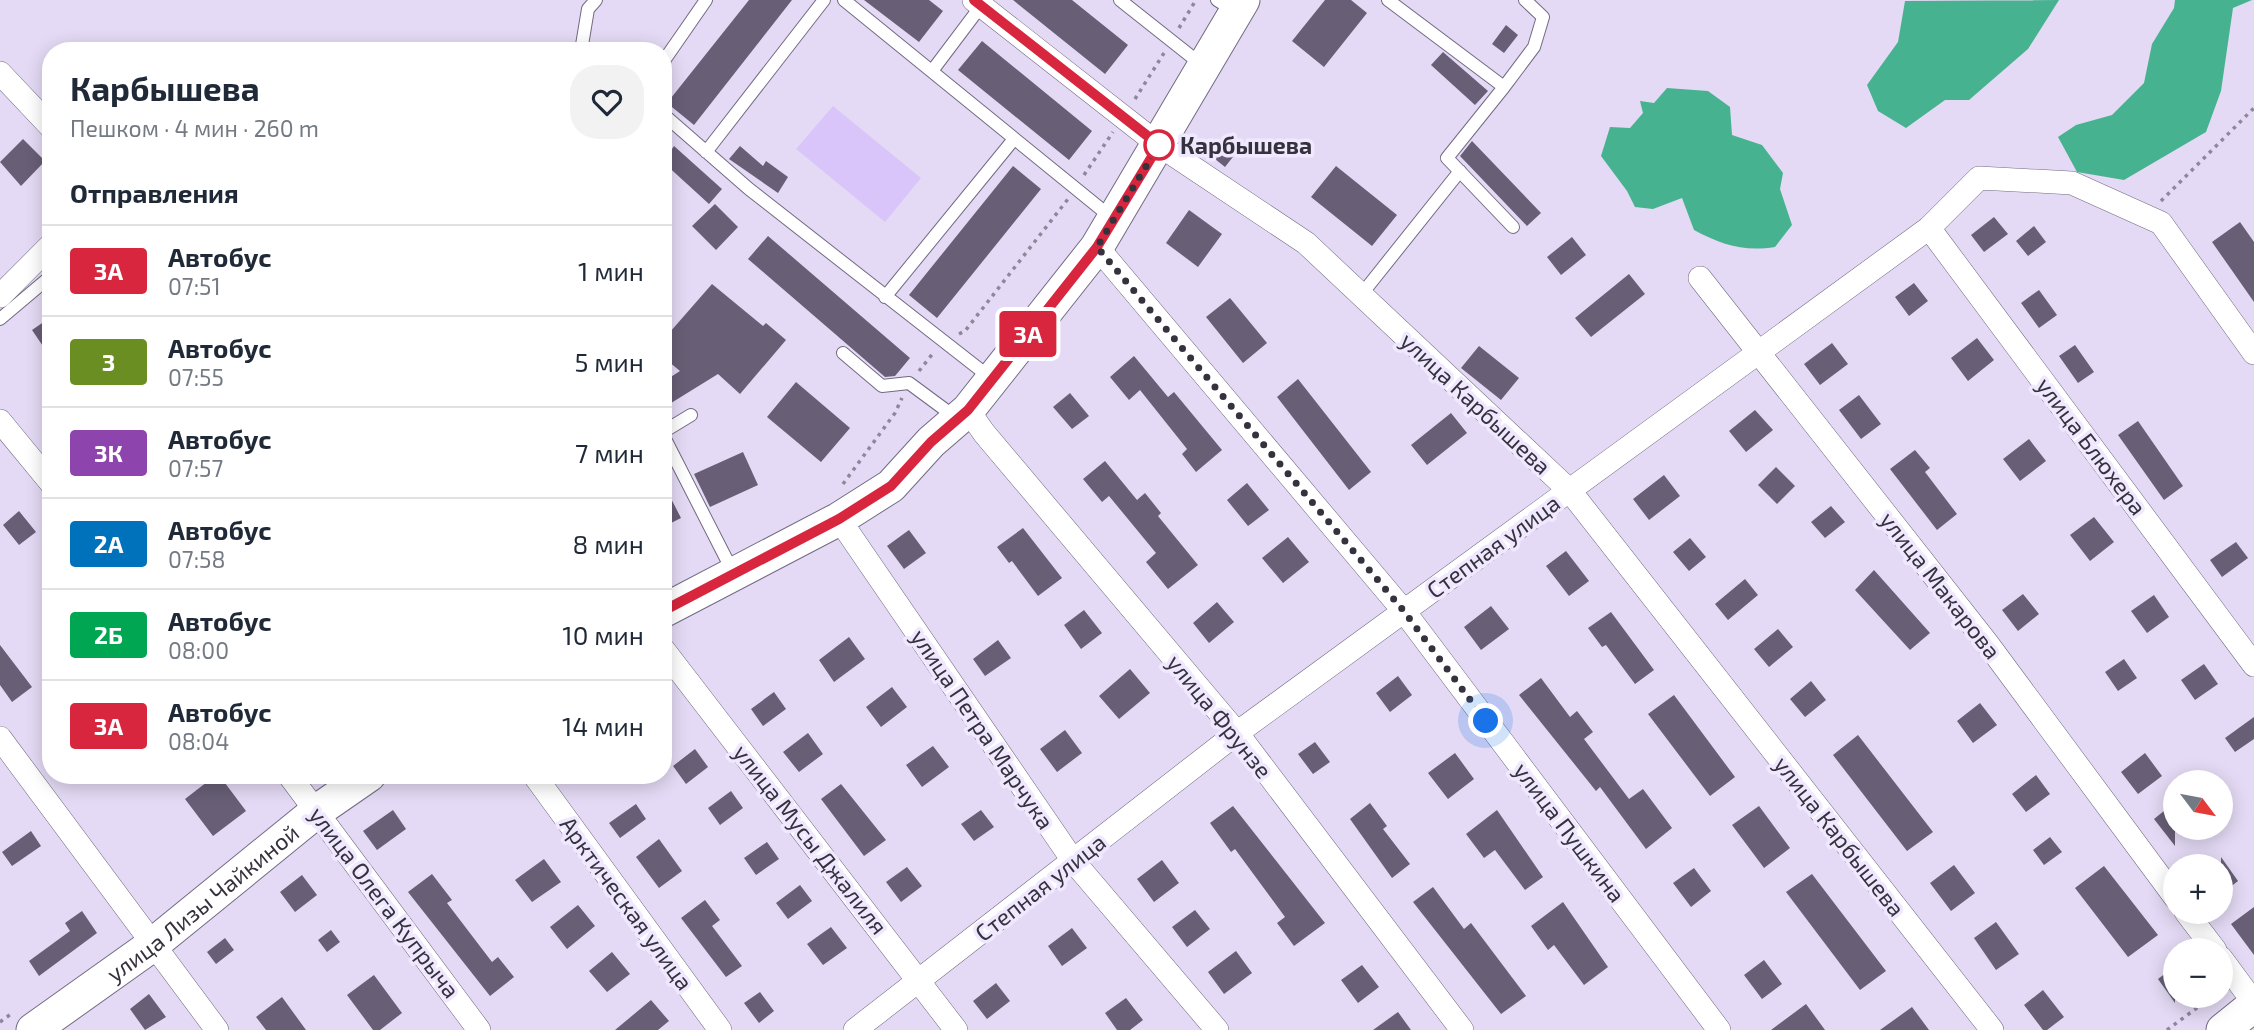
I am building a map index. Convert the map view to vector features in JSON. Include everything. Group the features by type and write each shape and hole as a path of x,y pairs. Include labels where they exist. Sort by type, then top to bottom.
{"street":[{"name":"улица Карбышева","path":"981,2 1159,145 1306,243 1570,491 1992,1030"},
{"path":"672,606 734,574 838,505 891,486 931,442 963,414 1105,233 1205,67 1232,4"},
{"path":"0,74 42,118"},
{"name":"Степная улица","path":"855,1030 1237,733 1929,228 1979,177 2072,183 2161,223 2254,354"},
{"name":"улица Блюхера","path":"1929,228 2254,665"},
{"name":"улица Пушкина","path":"1105,233 1403,610 1720,1030"},
{"path":"0,296 42,254"},
{"name":"улица Макарова","path":"1700,278 1757,354 1987,643 2163,881"},
{"name":"улица Фрунзе","path":"963,414 984,433 1237,733 1462,1030"},
{"path":"0,421 42,472"},
{"name":"улица Петра Марчука","path":"838,505 1074,862 1216,1030"},
{"name":"улица Мусы Джалиля","path":"672,661 956,1030"},
{"path":"0,738 151,946 217,1030"},
{"name":"улица Олега Купрыча","path":"296,784 479,1030"},
{"name":"улица Лизы Чайкиной","path":"33,1030 151,946 317,811 356,784"},
{"name":"Арктическая улица","path":"541,784 720,1030"},
{"path":"2195,924 2206,938"},
{"path":"2222,1030 2254,1004 2233,975"}],"lane":[{"path":"582,42 588,9 596,0"},
{"path":"672,49 706,0"},
{"path":"706,152 824,0"},
{"path":"844,0 1076,188 1105,233"},
{"path":"1120,0 1205,67"},
{"path":"1388,0 1504,87"},
{"path":"1513,227 1447,158 1534,47 1543,17 1525,0"},
{"path":"932,71 981,2"},
{"path":"672,126 885,298 992,380"},
{"path":"885,298 1014,139"},
{"path":"1361,295 1460,172"},
{"path":"0,319 42,284"},
{"path":"844,353 882,386 909,383 963,414"},
{"path":"672,427 691,415"},
{"path":"672,451 734,574"}],"path":[{"path":"838,505 895,413 909,383 941,342 965,331 1076,188 1124,117 1196,0"},
{"path":"2132,210 2165,199 2254,108"},
{"path":"2167,1030 2197,1008"}],"shaded area":[{"path":"2059,0 2028,49 1969,100 1945,100 1906,128 1878,111 1867,85 1898,42 1905,1"},
{"path":"2175,0 2252,0 2233,8 2221,91 2206,132 2124,180 2077,172 2058,137 2076,125 2112,115 2144,83 2152,44 2174,8"},
{"path":"1667,88 1708,91 1730,107 1732,135 1762,145 1783,173 1780,189 1792,225 1775,247 1753,249 1733,246 1694,230 1682,198 1653,209 1635,207 1627,191 1601,156 1610,127 1630,128 1643,113 1640,101 1654,103"},
{"path":"833,106 921,178 885,222 796,149"}],"building":[{"path":"749,0 792,0 694,125 672,107 672,97"},
{"path":"864,0 929,0 943,11 919,42"},
{"path":"1013,0 1072,0 1128,45 1105,74"},
{"path":"1325,0 1351,0 1367,13 1324,67 1292,41"},
{"path":"1506,25 1518,35 1504,53 1492,44"},
{"path":"982,41 1092,131 1069,160 958,70"},
{"path":"1443,52 1488,91 1475,105 1431,65"},
{"path":"23,139 42,158 42,164 21,186 0,162"},
{"path":"1221,141 1236,153 1225,167 1210,155"},
{"path":"1472,141 1541,213 1527,226 1460,156"},
{"path":"674,146 722,189 709,204 672,170"},
{"path":"740,146 763,166 766,161 788,177 778,193 729,159"},
{"path":"1013,166 1041,189 937,318 909,295"},
{"path":"1336,166 1397,215 1372,246 1311,197"},
{"path":"715,204 738,227 716,250 692,226"},
{"path":"1189,210 1222,234 1198,267 1166,243"},
{"path":"1994,217 2008,234 1984,252 1971,235"},
{"path":"2240,222 2254,242 2254,302 2212,242"},
{"path":"2034,226 2046,242 2028,256 2016,241"},
{"path":"768,236 910,358 895,376 885,377 748,259"},
{"path":"1572,237 1586,255 1561,275 1547,257"},
{"path":"1629,274 1645,294 1591,337 1575,318"},
{"path":"1914,283 1928,301 1909,316 1895,297"},
{"path":"712,284 763,326 766,323 786,340 740,394 718,374 672,402 672,376 680,371 672,364 672,330"},
{"path":"2039,290 2057,315 2039,328 2021,303"},
{"path":"1230,298 1267,343 1243,363 1206,317"},
{"path":"42,323 42,345 32,330"},
{"path":"1977,338 1994,360 1968,381 1951,358"},
{"path":"1832,343 1848,364 1820,385 1804,364"},
{"path":"2075,345 2094,372 2078,383 2059,356"},
{"path":"1479,346 1519,378 1501,400 1461,368"},
{"path":"1134,356 1168,397 1174,392 1222,450 1196,472 1182,454 1187,449 1140,390 1129,400 1110,377"},
{"path":"1298,379 1371,472 1349,490 1277,397"},
{"path":"796,382 850,428 821,462 767,417"},
{"path":"1070,393 1089,416 1072,429 1053,407"},
{"path":"1859,395 1881,424 1861,439 1839,410"},
{"path":"1755,410 1773,430 1746,452 1729,431"},
{"path":"1451,413 1467,433 1427,465 1411,445"},
{"path":"2138,421 2183,486 2164,500 2118,435"},
{"path":"2029,439 2046,461 2020,481 2003,459"},
{"path":"1915,450 1930,468 1925,472 1957,514 1937,530 1890,469"},
{"path":"743,452 758,485 710,507 694,474"},
{"path":"1105,461 1137,500 1145,493 1161,513 1158,516 1198,565 1168,589 1146,562 1156,553 1109,496 1102,502 1083,479"},
{"path":"1776,467 1795,486 1777,504 1758,485"},
{"path":"1664,475 1680,496 1649,520 1633,499"},
{"path":"1247,483 1269,510 1248,526 1227,500"},
{"path":"672,500 681,518 672,522"},
{"path":"1831,506 1845,522 1825,538 1811,522"},
{"path":"19,511 36,532 19,545 3,525"},
{"path":"2094,517 2114,542 2090,561 2070,535"},
{"path":"1023,528 1062,578 1038,596 1012,561 1009,563 997,547"},
{"path":"909,530 926,553 904,569 887,546"},
{"path":"1288,537 1309,562 1283,583 1262,558"},
{"path":"1690,538 1706,557 1689,571 1673,552"},
{"path":"2236,542 2248,558 2222,577 2210,560"},
{"path":"1566,551 1589,581 1569,596 1546,566"},
{"path":"1874,570 1930,633 1910,650 1855,590"},
{"path":"1745,579 1758,595 1728,620 1715,604"},
{"path":"2023,594 2039,614 2018,631 2002,610"},
{"path":"2154,595 2169,617 2147,633 2131,611"},
{"path":"1217,602 1234,622 1209,643 1193,623"},
{"path":"1491,606 1509,629 1481,650 1464,627"},
{"path":"1084,610 1102,633 1081,649 1064,625"},
{"path":"1611,612 1654,670 1635,684 1606,645 1602,647 1588,628"},
{"path":"1778,629 1793,647 1769,667 1754,649"},
{"path":"849,637 865,659 834,682 819,660"},
{"path":"998,640 1011,658 985,676 973,659"},
{"path":"0,645 32,687 12,702 0,685"},
{"path":"2124,659 2137,678 2118,691 2105,672"},
{"path":"2204,664 2218,684 2195,700 2181,680"},
{"path":"1130,669 1150,693 1119,719 1099,696"},
{"path":"1398,676 1412,695 1390,712 1376,693"},
{"path":"1541,678 1570,717 1577,711 1593,732 1584,739 1629,799 1643,789 1672,828 1646,849 1600,787 1596,791 1519,695"},
{"path":"1811,681 1826,700 1805,717 1790,699"},
{"path":"892,687 907,707 881,727 866,707"},
{"path":"774,692 786,709 763,726 751,709"},
{"path":"1674,695 1735,777 1710,796 1648,714"},
{"path":"1980,703 1997,725 1973,743 1957,721"},
{"path":"2254,717 2254,739 2235,752 2225,738"},
{"path":"1065,730 1082,753 1057,772 1040,749"},
{"path":"808,733 823,754 799,772 783,752"},
{"path":"1858,735 1933,832 1907,851 1833,755"},
{"path":"1315,742 1330,762 1313,774 1298,754"},
{"path":"933,746 949,767 922,787 906,765"},
{"path":"695,749 708,767 686,784 673,766"},
{"path":"1455,753 1474,779 1448,799 1428,773"},
{"path":"2145,753 2162,776 2138,794 2121,772"},
{"path":"2036,775 2050,794 2026,812 2012,794"},
{"path":"204,784 226,784 246,811 213,836 185,799"},
{"path":"841,784 886,840 864,856 821,799"},
{"path":"731,791 743,808 720,825 708,808"},
{"path":"1370,803 1387,826 1383,829 1410,864 1392,878 1350,819"},
{"path":"636,804 646,819 620,838 609,823"},
{"path":"1233,806 1325,923 1294,946 1277,923 1285,917 1235,849 1231,852 1210,823"},
{"path":"1759,806 1790,848 1764,868 1732,825"},
{"path":"393,810 406,829 377,850 363,831"},
{"path":"981,810 994,827 974,841 961,824"},
{"path":"1497,810 1543,877 1525,890 1495,850 1484,858 1466,834"},
{"path":"2163,812 2163,831 2154,819"},
{"path":"31,831 41,846 12,866 2,852"},
{"path":"2050,837 2062,852 2044,865 2033,850"},
{"path":"659,839 682,871 659,888 636,857"},
{"path":"767,842 779,859 756,875 744,858"},
{"path":"544,859 561,882 532,902 515,880"},
{"path":"1162,860 1179,883 1154,902 1137,879"},
{"path":"1954,865 1975,893 1951,911 1930,883"},
{"path":"2104,866 2158,935 2128,957 2075,888"},
{"path":"907,867 922,886 901,902 886,882"},
{"path":"1694,868 1711,891 1691,907 1673,883"},
{"path":"432,874 452,900 447,903 492,962 498,957 514,977 490,996 408,892"},
{"path":"1812,874 1886,971 1860,990 1786,892"},
{"path":"302,875 317,895 295,912 280,892"},
{"path":"800,885 812,901 788,919 776,903"},
{"path":"1433,887 1464,929 1471,923 1526,996 1501,1014 1413,902"},
{"path":"705,900 720,920 712,926 742,966 726,977 681,918"},
{"path":"1563,902 1608,967 1584,985 1554,945 1548,950 1531,926"},
{"path":"578,905 595,926 567,949 550,927"},
{"path":"2254,907 2254,955 2231,924"},
{"path":"1195,910 1210,929 1187,947 1172,927"},
{"path":"82,911 97,933 39,976 29,961 70,931 65,923"},
{"path":"1996,922 2019,954 1996,970 1974,938"},
{"path":"831,927 847,948 823,965 807,944"},
{"path":"1072,928 1087,948 1062,966 1048,946"},
{"path":"331,930 340,942 327,952 318,940"},
{"path":"225,938 234,950 216,964 207,952"},
{"path":"1236,951 1252,973 1224,994 1208,972"},
{"path":"612,952 630,974 607,992 589,971"},
{"path":"1764,960 1782,984 1762,999 1744,975"},
{"path":"1362,965 1379,987 1358,1003 1341,980"},
{"path":"374,975 402,1013 380,1030 373,1030 347,995"},
{"path":"996,983 1010,1001 987,1019 973,1001"},
{"path":"2043,990 2064,1017 2047,1030 2043,1030 2024,1005"},
{"path":"760,992 774,1011 759,1023 744,1003"},
{"path":"149,994 166,1017 145,1030 130,1009"},
{"path":"282,997 306,1030 266,1030 256,1017"},
{"path":"1126,998 1143,1020 1130,1030 1117,1030 1105,1013"},
{"path":"651,1000 669,1021 658,1030 615,1030"},
{"path":"1806,1004 1825,1030 1771,1030"},
{"path":"1912,1007 1929,1030 1880,1030"},
{"path":"1398,1012 1411,1030 1373,1030"}],"bus line":[{"name":"3А","path":"672,606 839,519 891,486 931,442 968,410 1097,247 1159,145 974,0"}],"place":[{"name":"Карбышева","path":"1159,145"}],"route":[{"path":"1159,145 1097,247 1403,610 1486,721"}]}
